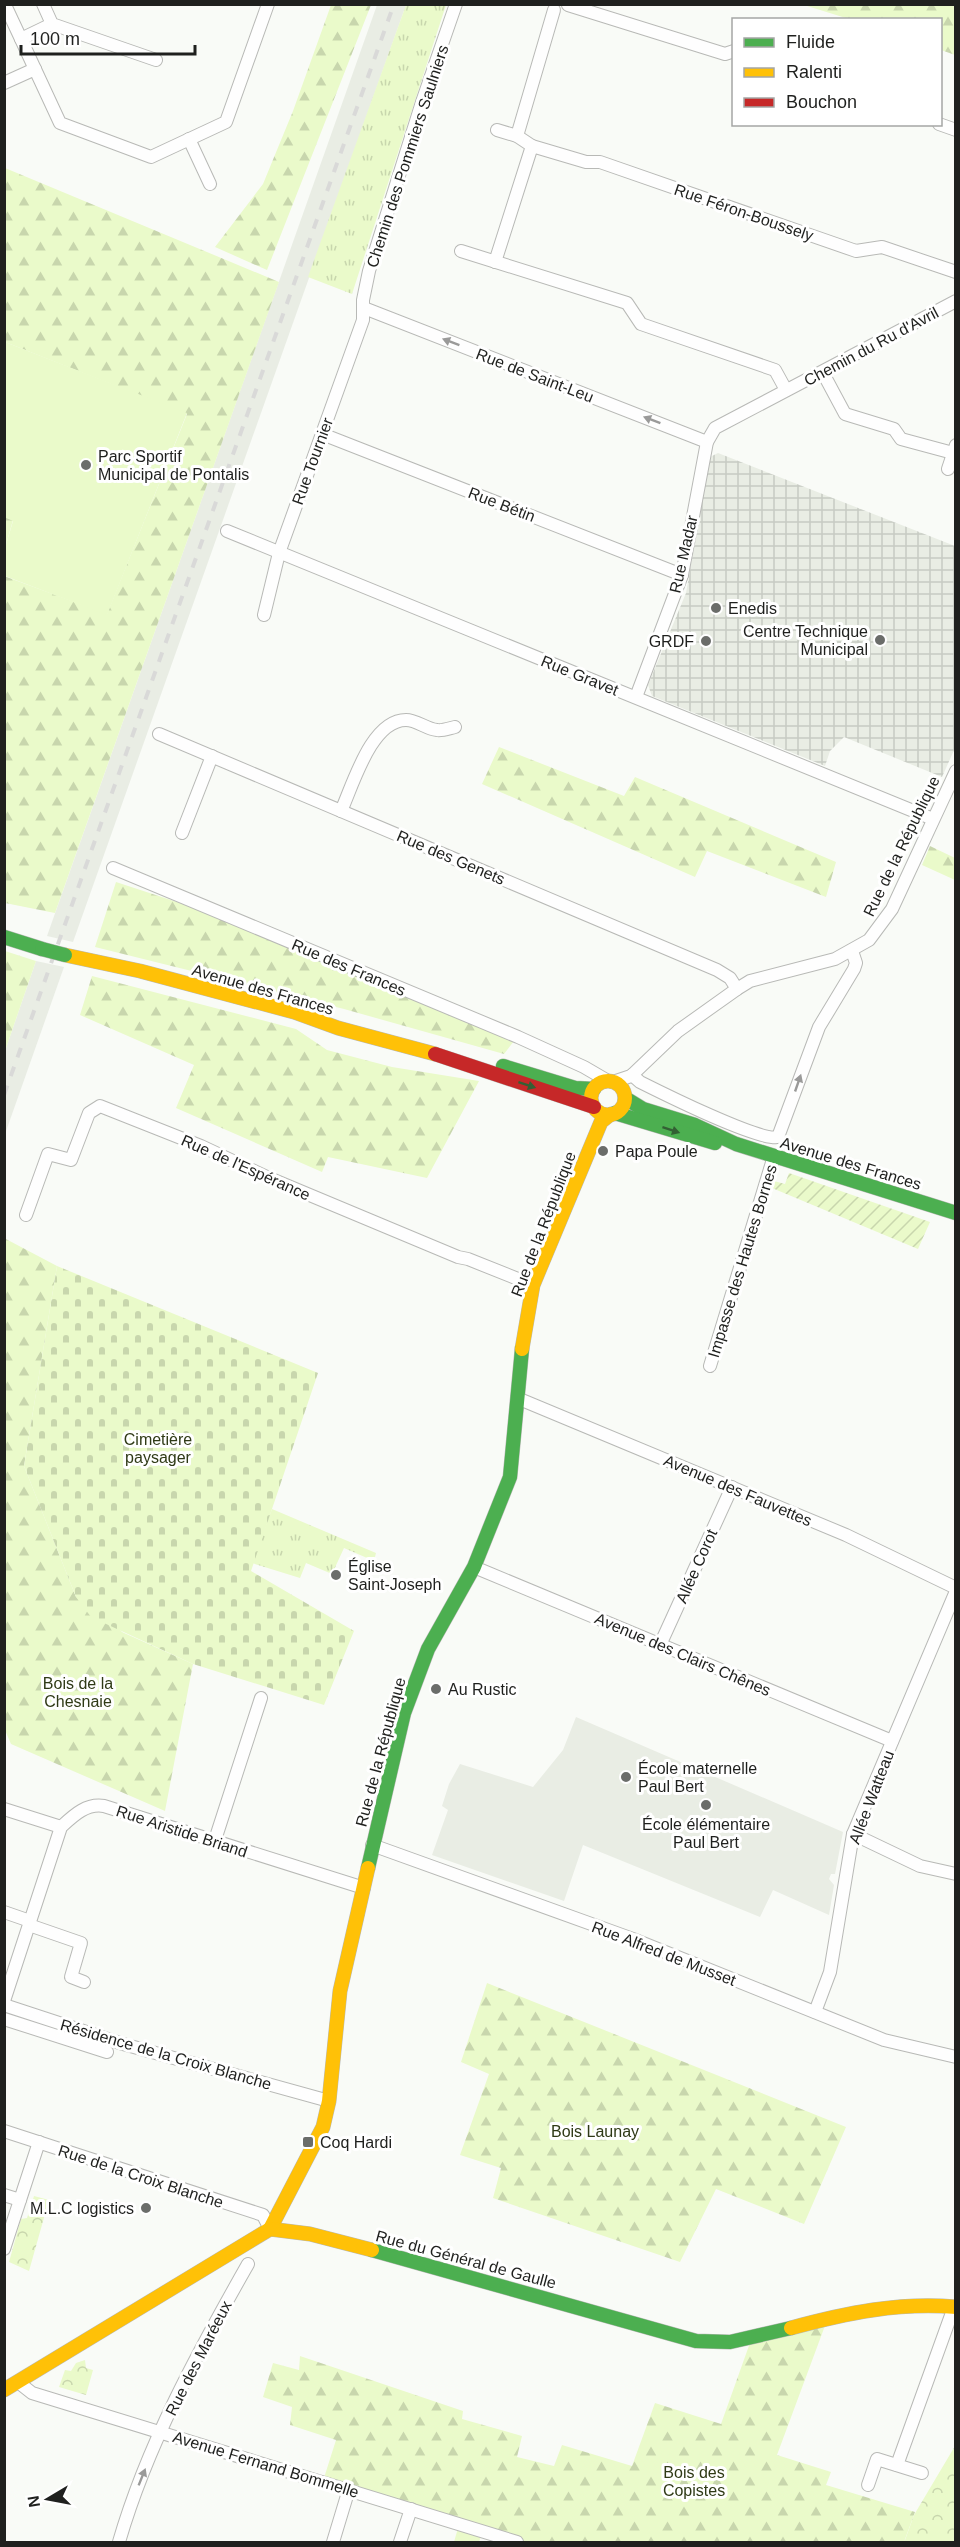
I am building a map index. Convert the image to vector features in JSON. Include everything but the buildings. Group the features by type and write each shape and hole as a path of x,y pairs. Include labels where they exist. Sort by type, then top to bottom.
{"street":[{"path":"43,4 52,24"},
{"path":"7,6 60,123 151,157 226,122 268,4"},
{"name":"Chemin des Pommiers Saulniers","path":"364,308 363,300 369,271 422,102 456,4"},
{"path":"517,136 550,8 562,10 568,5 725,54 732,52"},
{"path":"21,39 52,24 156,60"},
{"path":"4,83 35,69"},
{"path":"495,262 532,146 517,136 497,130"},
{"path":"189,139 210,184"},
{"name":"Rue Féron-Boussely","path":"532,146 586,162 600,162 856,250 882,247 956,272"},
{"name":"Chemin du Ru d'Avril","path":"461,251 627,303 641,324 775,370 786,390"},
{"name":"Chemin du Ru d'Avril","path":"707,442 715,428 956,301"},
{"name":"Rue Tournier","path":"264,615 279,553 363,320 364,308"},
{"name":"Rue de Saint-Leu","path":"364,308 707,442"},
{"path":"823,373 845,414 894,429 901,439 954,449 948,469"},
{"name":"Rue Bétin","path":"322,434 682,575"},
{"name":"Rue Madar","path":"636,698 682,575 707,442"},
{"name":"Rue Gravet","path":"227,531 933,819"},
{"path":"341,811 368,748 379,733 393,724 409,720 437,730 455,727"},
{"name":"Rue des Genets","path":"159,734 717,970 730,978 737,988"},
{"path":"182,833 212,756"},
{"name":"Rue de la République","path":"624,1096 631,1076 678,1031 737,988 750,981 835,959 869,940 892,909 956,771"},
{"name":"Rue des Frances","path":"113,868 584,1067 611,1082"},
{"name":"Avenue des Frances","path":"4,937 65,955 141,971 452,1059 604,1114 715,1143 736,1144"},
{"name":"Avenue des Frances","path":"631,1076 714,1115 740,1130 766,1138 778,1137 819,1027 856,963 852,951"},
{"name":"Avenue des Frances","path":"452,1059 511,1068 581,1090 594,1088"},
{"path":"584,1067 594,1088 591,1100 604,1114 622,1107 624,1096 619,1085 611,1082 594,1088"},
{"name":"Rue de la République","path":"611,1082 631,1076"},
{"name":"Avenue des Frances","path":"624,1096 642,1109 695,1125 736,1144 956,1213"},
{"name":"Rue de l'Espérance","path":"26,1215 48,1154 71,1160 89,1113 100,1106 201,1146 269,1178 458,1257 533,1285"},
{"name":"Rue de la République","path":"270,2229 313,2150 329,2102 340,1991 372,1845 412,1689 436,1630 474,1567 510,1478 523,1335 533,1285 604,1114"},
{"name":"Impasse des Hautes Bornes","path":"710,1366 774,1156"},
{"name":"Avenue des Fauvettes","path":"517,1398 846,1535 956,1589"},
{"name":"Allée Corot","path":"660,1644 732,1487"},
{"name":"Avenue des Clairs Chênes","path":"474,1567 892,1741"},
{"name":"Allée Watteau","path":"815,2012 830,1972 853,1834 956,1589"},
{"path":"214,1842 261,1698"},
{"name":"Rue Aristide Briand","path":"61,1827 83,1809 99,1805 364,1888"},
{"path":"4,1809 61,1827 4,2001"},
{"path":"853,1834 920,1866 956,1874"},
{"name":"Rue Alfred de Musset","path":"372,1845 633,1939 884,2040 956,2057"},
{"path":"4,1912 81,1943 71,1977 84,1982"},
{"name":"Résidence de la Croix Blanche","path":"4,2005 123,2044 329,2102"},
{"path":"4,2019 107,2052"},
{"name":"Rue de la Croix Blanche","path":"4,2131 263,2215 270,2229"},
{"path":"4,2249 39,2142"},
{"path":"4,2194 20,2200"},
{"path":"4,2390 270,2229"},
{"name":"Rue du Général de Gaulle","path":"270,2229 310,2234 400,2257 696,2341 730,2342 747,2339 873,2308 939,2304 955,2307"},
{"name":"Rue des Maréeux","path":"119,2542 160,2433 248,2264"},
{"path":"897,2465 955,2307"},
{"name":"Avenue Fernand Bommelle","path":"18,2382 32,2393 517,2542"},
{"path":"868,2485 877,2459 922,2473"},
{"path":"333,2542 349,2489"},
{"path":"400,2542 411,2509"}],"shaded area":[{"path":"377,5 406,5 73,942 47,936"},
{"path":"718,453 955,546 955,748 942,777 844,737 830,751 825,766 652,696 648,685 686,593 710,457"},
{"path":"36,961 64,967 5,1134 5,1051"},
{"path":"576,1717 843,1832 835,1874 831,1874 829,1879 834,1885 829,1915 773,1890 760,1917 583,1845 564,1901 432,1855 448,1810 442,1806 449,1784 460,1764 533,1787 563,1750"}],"green space":[{"path":"331,5 371,5 267,270 215,247 263,184 293,111"},
{"path":"406,5 446,5 352,294 308,277"},
{"path":"804,5 955,5 955,55 942,50 942,18 846,18"},
{"path":"5,168 279,282 55,913 5,903 4,576 107,614 187,414 5,342"},
{"name":"Parc Sportif Municipal de Pontalis","path":"5,342 187,413 107,615 5,576 5,548 13,521 4,517"},
{"path":"5,517 13,520 5,548"},
{"path":"499,747 624,796 635,777 836,862 826,897 707,851 695,877 482,784"},
{"path":"930,846 955,858 955,880 922,865"},
{"path":"116,882 180,903 514,1041 504,1054 344,1009 95,947"},
{"path":"4,951 36,961 5,1051"},
{"path":"92,976 296,1029 327,1050 392,1067 479,1081 427,1178 328,1157 322,1172 176,1108 194,1065 80,1015"},
{"path":"789,1173 930,1222 918,1249 772,1188 774,1181 785,1184"},
{"name":"Bois de la Chesnaie","path":"4,1238 57,1266 24,1466 76,1597 97,1606 122,1632 193,1664 165,1811 11,1744 5,1730"},
{"name":"Cimetière paysager","path":"57,1266 318,1373 251,1571 354,1631 324,1705 193,1664 91,1617 76,1597 24,1466"},
{"path":"272,1509 376,1553 374,1561 344,1548 332,1574 306,1563 300,1578 252,1563"},
{"name":"Bois Launay","path":"487,1983 846,2127 804,2224 716,2189 680,2262 493,2198 501,2168 460,2155 489,2074 461,2062"},
{"path":"34,2196 49,2200 29,2271 9,2262 21,2219 27,2218"},
{"name":"Bois des Copistes","path":"826,2323 777,2455 831,2472 826,2485 915,2512 904,2542 516,2542 323,2481 336,2440 290,2425 292,2407 263,2397 273,2363 299,2370 300,2356 463,2411 462,2419 522,2436 517,2457 554,2466 562,2445 632,2466 655,2403 721,2424 751,2340"},
{"path":"85,2360 86,2368 93,2370 86,2395 59,2387 65,2370 71,2371 76,2363"},
{"path":"955,2446 955,2542 901,2542 905,2540 914,2515"},
{"path":"458,2528 481,2536 479,2542 454,2542"}],"railway":[{"path":"4,1095 394,4"}],"traffic: fast":[{"path":"4,937 42,949"},
{"path":"42,949 65,955"},
{"path":"503,1066 575,1088 594,1089"},
{"path":"625,1098 643,1109 695,1125 736,1144 956,1213"},
{"path":"615,1113 715,1143"},
{"path":"368,1868 404,1713 428,1649 474,1567 510,1477 522,1349"},
{"path":"372,2250 696,2341 730,2342 791,2328"}],"traffic: slow":[{"path":"65,955 140,971 294,1012 338,1028 435,1054"},
{"path":"608,1081 620,1086 625,1098 620,1110 608,1115 596,1110 591,1098 596,1086 608,1081"},
{"path":"522,1349 533,1285 601,1122 611,1114"},
{"path":"270,2229 323,2127 329,2101 340,1991 368,1868"},
{"path":"4,2390 270,2229 310,2234 372,2250"},
{"path":"791,2328 893,2307 956,2307"}],"traffic: jam":[{"path":"435,1054 594,1107"}],"place":[{"name":"Parc Sportif Municipal de Pontalis","path":"86,465"},
{"name":"Enedis","path":"716,608"},
{"name":"Centre Technique Municipal","path":"880,640"},
{"name":"GRDF","path":"706,641"},
{"name":"Papa Poule","path":"603,1151"},
{"name":"Église Saint-Joseph","path":"336,1575"},
{"name":"Au Rustic","path":"436,1689"},
{"name":"École maternelle Paul Bert","path":"626,1777"},
{"name":"École élémentaire Paul Bert","path":"706,1805"},
{"name":"Coq Hardi","path":"308,2142"},
{"name":"M.L.C logistics","path":"146,2208"}]}
